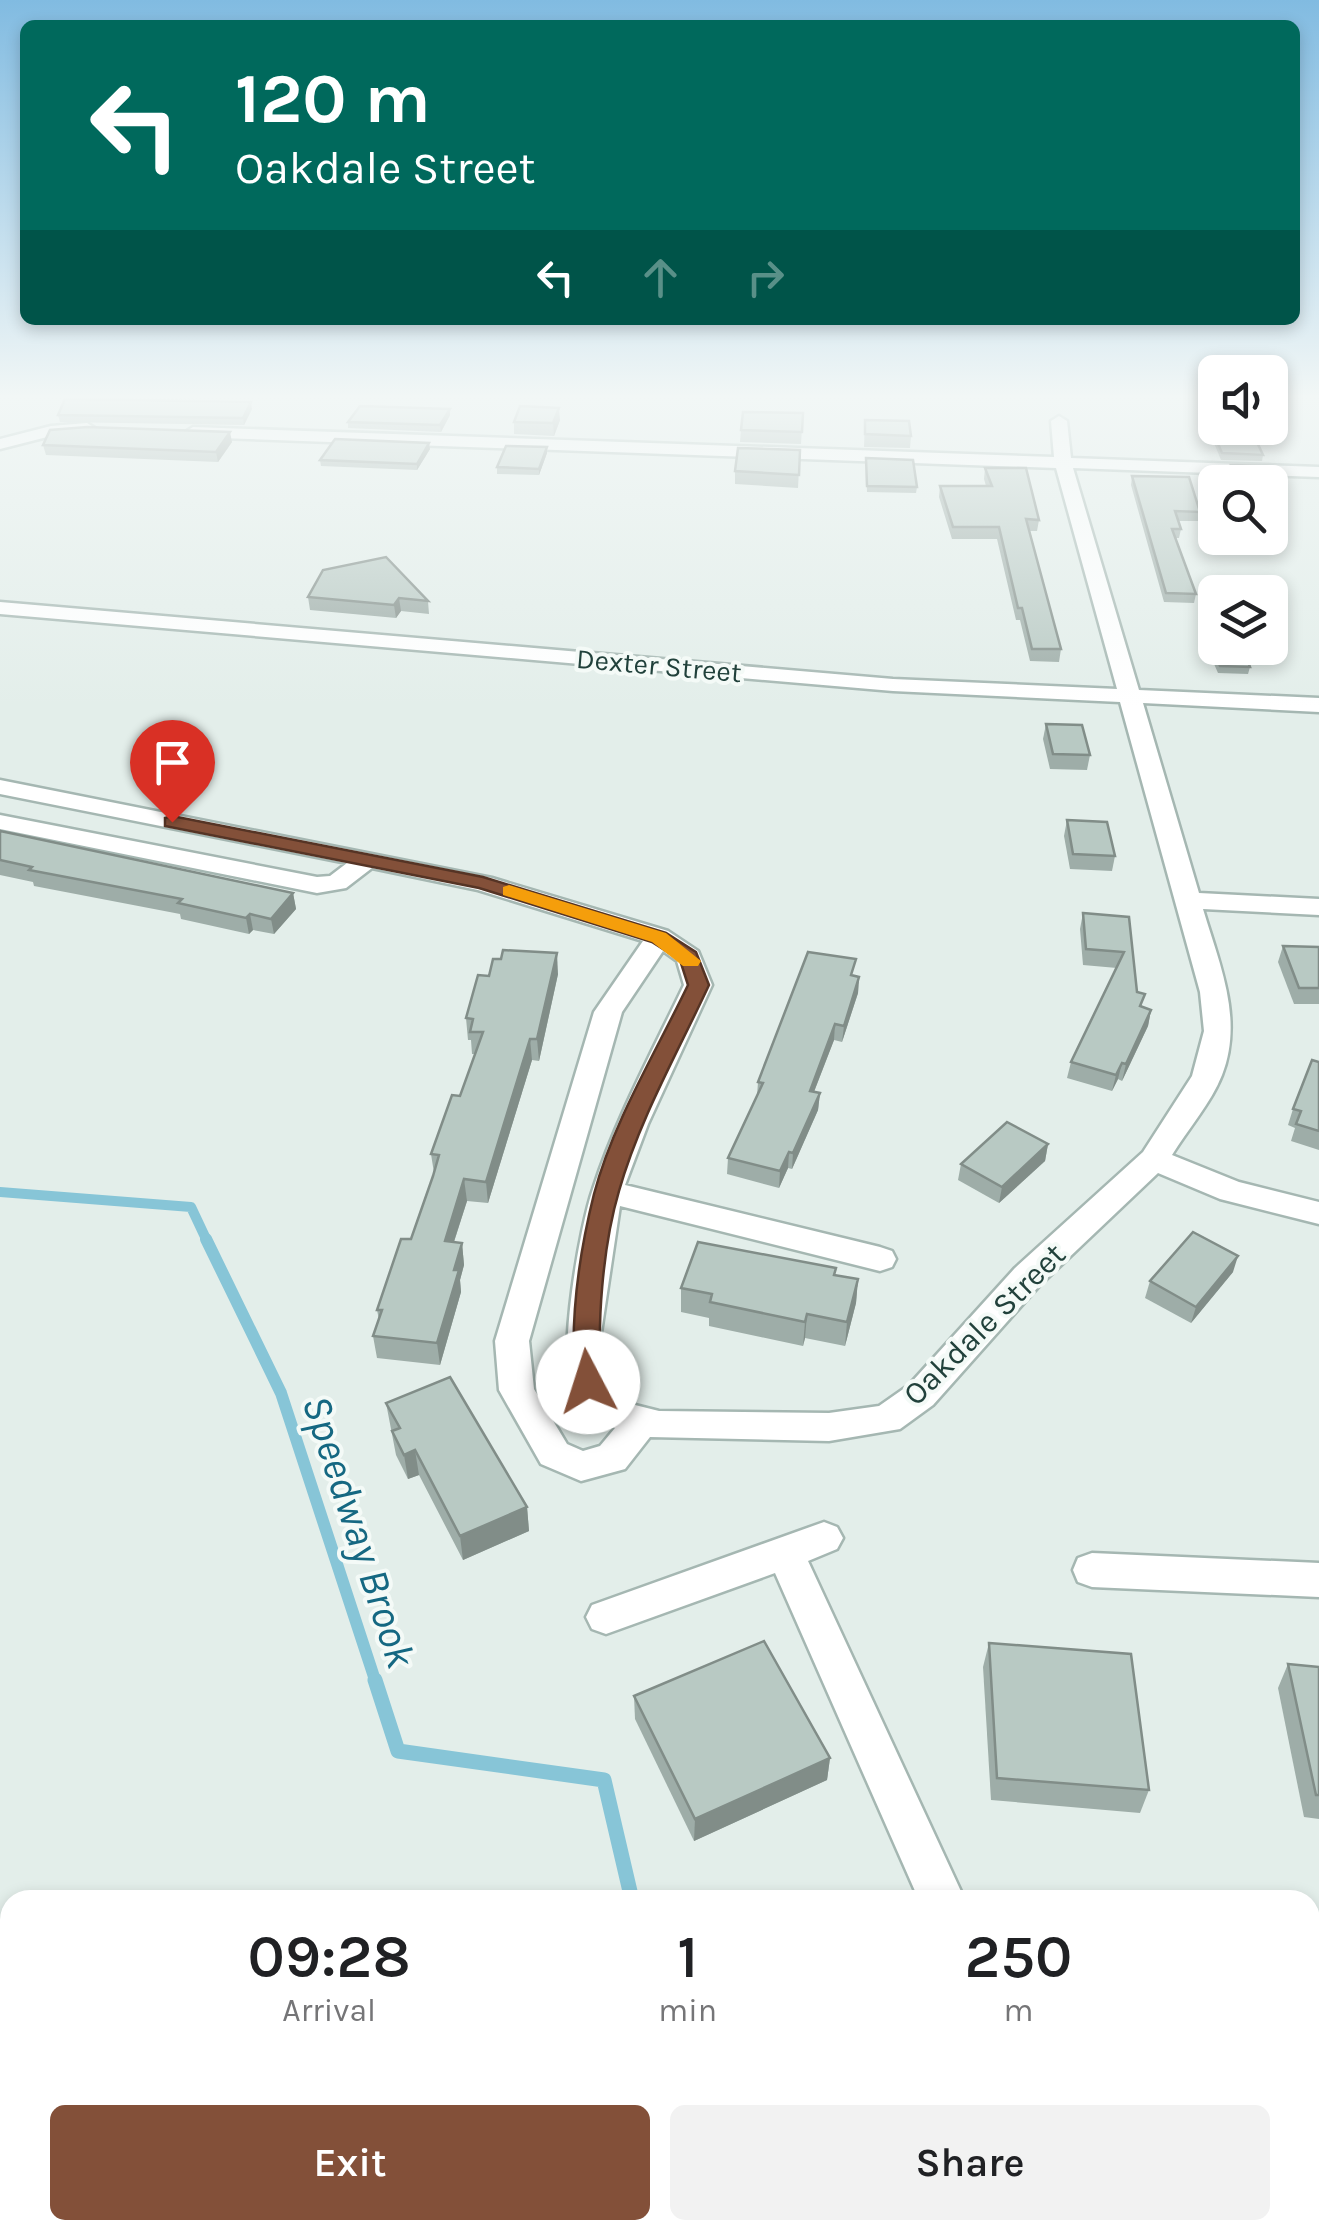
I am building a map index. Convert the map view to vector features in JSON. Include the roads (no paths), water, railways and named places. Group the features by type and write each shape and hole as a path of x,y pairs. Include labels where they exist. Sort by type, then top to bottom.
{"street":[{"name":"Oakdale Street","path":"0,787 483,883 659,937 689,957 698,985 633,1124 603,1208 584,1333 588,1382 616,1414 659,1425 830,1427 887,1419 921,1395 1027,1278 1154,1159 1207,1076 1218,1031 1214,992 1073,499"},
{"name":"Dexter Street","path":"0,608 893,685 1319,705"},
{"path":"0,822 317,885 337,883 368,859"},
{"path":"1187,900 1319,907"},
{"path":"642,1421 612,1458 580,1466 554,1454 517,1390 512,1341 608,1012 659,937"},
{"path":"1154,1159 1231,1190 1319,1212"},
{"path":"548,1216 603,1208 880,1259"},
{"path":"606,1616 824,1538"},
{"path":"784,1552 938,1890"},
{"path":"1092,1570 1319,1580"}],"waterway":[{"name":"Speedway Brook","path":"0,1192 191,1207 207,1241"},
{"name":"Speedway Brook","path":"206,1239 281,1393 376,1683"},
{"name":"Speedway Brook","path":"375,1680 398,1751 604,1780 630,1890"}]}
